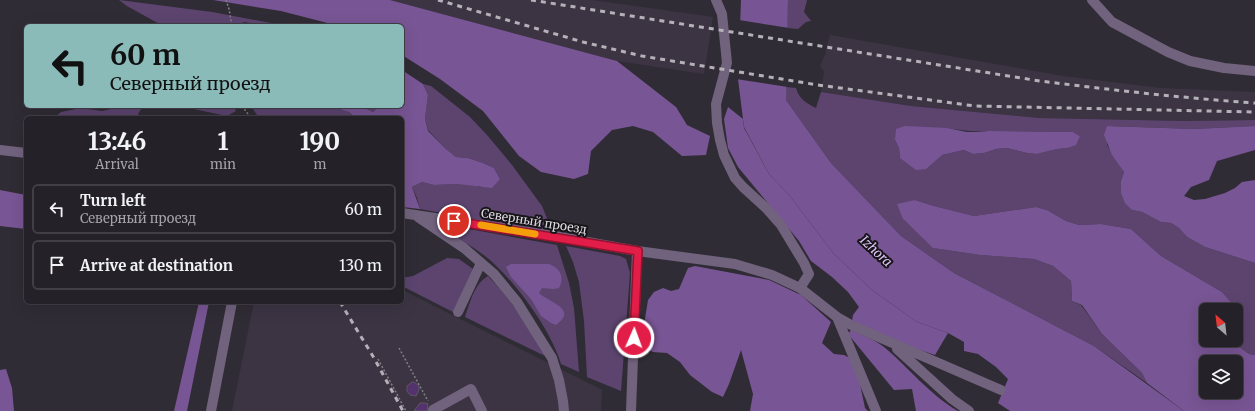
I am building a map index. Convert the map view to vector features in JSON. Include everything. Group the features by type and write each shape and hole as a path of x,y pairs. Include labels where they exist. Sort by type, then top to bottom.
{"street":[{"path":"716,0 722,14 727,62 716,104 717,124 724,155 736,178 781,225 804,262 809,274 800,288"},
{"path":"1092,0 1112,22 1168,52 1190,61 1217,67 1255,71"},
{"path":"0,150 24,153"},
{"name":"Северный проезд","path":"404,213 560,237 638,251 735,264 772,275 800,288 837,317 853,326 1001,390"},
{"path":"415,215 464,248 481,262 494,274 517,302 552,358 564,401 564,411"},
{"path":"631,411 638,251"},
{"path":"458,312 481,262"},
{"path":"211,411 232,304"},
{"path":"837,317 876,411"},
{"path":"889,342 952,399 969,411"},
{"path":"433,410 471,389 482,411"}],"path":[{"path":"226,0 232,24"},
{"path":"399,348 433,410"},
{"path":"378,359 406,411"}],"shaded area":[{"path":"119,0 212,12 276,24 256,24 244,22 241,24 159,24"},
{"path":"213,0 390,0 617,61 676,107 687,125 710,136 706,155 682,156 653,132 633,126 612,130 591,151 588,174 574,179 541,172 519,156 483,111 440,79 404,56 404,24 331,24 281,11"},
{"path":"390,0 592,0 713,17 704,74 617,61"},
{"path":"788,0 807,0 804,12 811,21 806,22 798,29 787,28"},
{"path":"830,35 1063,76 1160,88 1255,92 1255,120 1185,121 1039,118 911,106 821,92 824,72 820,66 825,55"},
{"path":"404,71 423,84 428,95 425,119 428,131 456,157 468,158 494,168 500,179 492,188 458,184 434,185 422,182 412,187 420,209 404,207 404,116 354,116 349,112 336,108 365,108 373,112 377,108 404,108"},
{"path":"423,84 431,86 470,117 487,135 512,165 542,206 553,233 420,209 412,187 422,182 434,185 469,184 480,187 500,179 494,168 468,158 456,157 428,130 425,119 428,95"},
{"path":"786,87 796,88 803,100 816,108 821,92 911,106 1039,118 1185,121 1255,120 1255,126 1194,129 1107,126 1107,145 1124,172 1121,181 1132,210 1142,212 1161,222 1171,223 1179,228 1187,237 1205,247 1255,263 1255,355 1249,354 1239,347 1243,347 1243,303 1232,303 1222,292 1161,256 1131,229 1101,224 1079,225 1066,221 1047,210 1036,207 974,216 915,200 903,219 934,248 980,255 1034,259 1053,266 1071,281 1072,301 1081,305 1102,334 1142,373 1147,383 1094,346 954,273 901,236 831,163 786,100","holes":["937,128 976,131 1073,132 1080,136 1067,148 1037,154 1007,148 996,149 984,153 973,154 964,150 942,155 900,158 899,148 895,140"]},
{"path":"728,107 743,119 744,128 769,174 789,195 834,254 872,290 917,322 948,333 935,355 905,345 852,321 853,315 859,307 848,292 832,277 811,261 799,241 738,167 728,148 724,119"},
{"path":"81,108 102,111 116,108 142,108 138,114 139,116 56,116 61,112"},
{"path":"189,108 234,108 236,111 227,116"},
{"path":"252,108 336,108 349,112 354,116 258,116"},
{"path":"365,108 377,108 373,112"},
{"path":"905,126 947,128 967,132 1073,132 1080,136 1076,145 1037,154 1007,148 973,154 964,150 942,155 926,169 916,170 900,158 899,148 895,140 896,129"},
{"path":"1107,126 1194,129 1255,126 1255,150 1217,161 1209,180 1191,187 1184,196 1194,200 1205,199 1225,193 1235,188 1242,182 1255,180 1255,263 1205,247 1187,237 1179,228 1171,223 1161,222 1142,212 1132,210 1125,203 1121,193 1121,181 1124,172 1112,155 1104,135"},
{"path":"0,190 24,195 24,229 0,226"},
{"path":"915,200 974,216 1036,207 1047,210 1066,221 1079,225 1101,224 1131,229 1161,256 1222,292 1232,303 1199,303 1199,347 1239,347 1249,354 1255,355 1255,411 1184,411 1147,383 1142,373 1102,334 1082,305 1072,301 1071,281 1053,266 1034,259 980,255 933,248 903,219 897,204"},
{"path":"445,226 557,245 569,283 574,308 579,372 561,364 549,337 532,308 522,294 500,270 485,256 443,230"},
{"path":"566,246 620,256 626,259 630,273 621,391 587,377 584,321 579,282"},
{"path":"447,258 459,259 473,269 453,312 404,287 404,278 413,276"},
{"path":"511,264 549,264 559,270 562,280 559,288 542,288 539,293 560,306 563,310 564,315 556,325 541,316 531,299 511,277 506,267"},
{"path":"695,266 769,280 801,295 831,322 822,343 834,354 844,355 852,359 860,384 865,408 868,411 750,411 753,394 741,350 723,397 712,392 690,375 680,362 667,353 653,352 645,348 643,331 648,300 654,292 663,288 671,291 679,289 688,268"},
{"path":"488,276 520,314 545,356 465,317 476,289 483,279"},
{"path":"404,291 602,390 601,411 232,411 254,304 404,304"},
{"path":"199,304 209,304 187,411 174,411"},
{"path":"851,330 884,347 938,397 958,411 916,411 912,389 894,390 848,334"},
{"path":"6,369 12,388 14,411 0,411 0,370"}],"water":[{"name":"Izhora","path":"741,0 788,0 786,100 831,163 901,236 954,273 1094,346 1184,411 1010,411 998,403 1008,379 996,367 978,354 964,351 964,342 948,333 917,322 872,290 834,254 789,195 769,174 744,127 738,79"}],"pier":[{"path":"739,20 789,28 788,87 736,79"}],"building":[{"path":"412,382 419,386 416,396 410,395 407,391 407,386"},
{"path":"420,403 428,404 427,411 414,411"}],"railway":[{"path":"438,0 583,42 642,56 818,85 975,106 1255,112"},
{"path":"531,0 1040,81 1148,94 1255,103"},
{"path":"341,304 374,358 403,411"}],"slow traffic":[{"path":"481,225 535,234"}],"route":[{"path":"454,221 560,237 638,251 634,338"}]}
